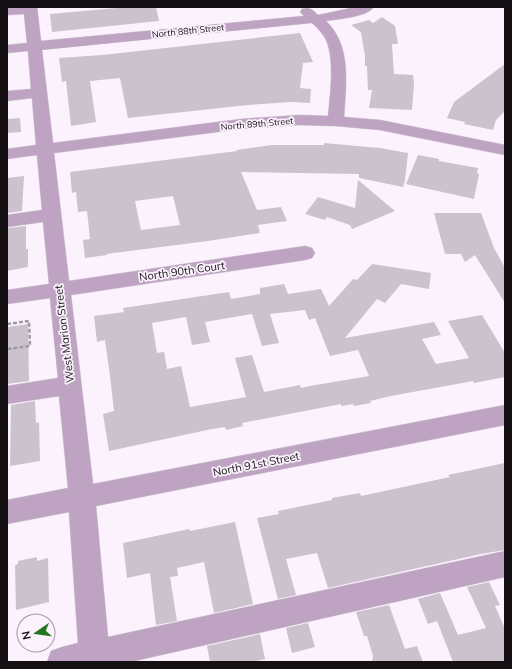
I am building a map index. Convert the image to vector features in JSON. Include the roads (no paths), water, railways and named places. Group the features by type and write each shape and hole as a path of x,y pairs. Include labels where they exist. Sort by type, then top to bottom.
{"street":[{"path":"302,7 327,30 335,43 337,58 336,121"},
{"name":"North 88th Street","path":"7,49 316,19 355,12 368,7"},
{"path":"7,11 31,8"},
{"name":"West Marion Street","path":"31,8 44,150 70,385 95,658"},
{"path":"7,96 39,93"},
{"name":"North 89th Street","path":"7,154 241,124 300,120 336,121 380,125 505,150"},
{"path":"7,221 51,215"},
{"name":"North 90th Court","path":"7,296 305,253"},
{"path":"7,395 70,385"},
{"name":"North 91st Street","path":"7,512 505,415"},
{"path":"62,662 95,658 505,564"}]}
